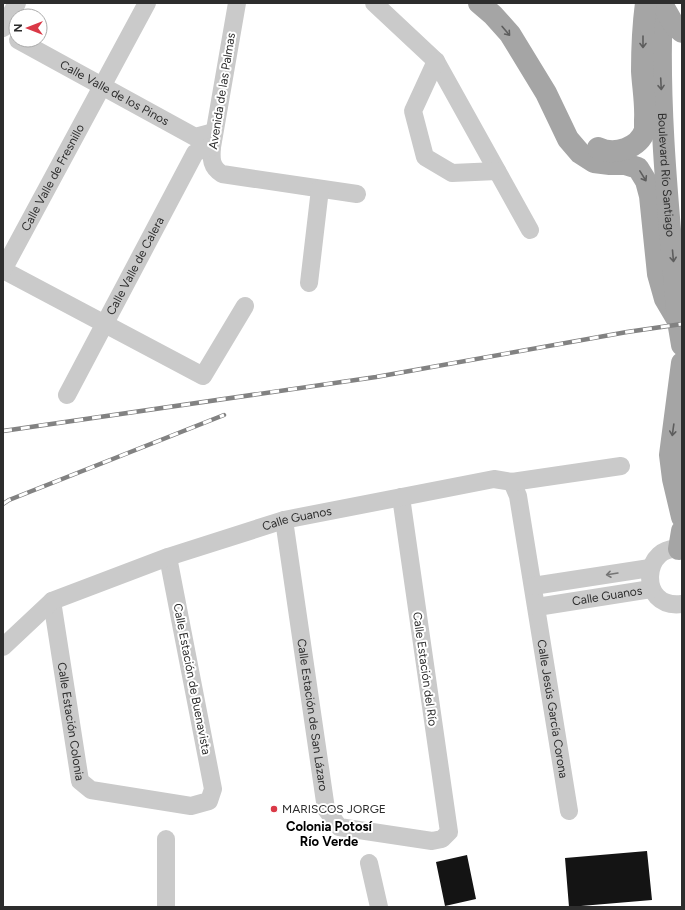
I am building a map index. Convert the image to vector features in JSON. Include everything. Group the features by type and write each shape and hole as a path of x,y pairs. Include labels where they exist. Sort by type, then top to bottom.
{"main road":[{"path":"479,3 493,15 510,34 546,93 568,139 580,154 594,162 625,164 638,168 646,182 650,196 658,274 665,299 678,321"},
{"path":"501,3 518,21 532,42 569,108 580,135 589,144 601,150 615,151 627,149 637,142 645,130 646,110 642,72 642,42 656,3 682,32"},
{"name":"Boulevard Río Santiago","path":"656,3 665,160 678,321 682,345"},
{"path":"682,364 670,455 673,479 682,517"}],"street":[{"path":"3,28 17,3"},
{"name":"Calle Valle de Fresnillo","path":"3,270 147,3"},
{"name":"Avenida de las Palmas","path":"237,3 213,140 213,167 222,174 320,189"},
{"path":"374,3 436,61 530,230"},
{"name":"Calle Valle de los Pinos","path":"32,48 102,86 195,145"},
{"path":"436,61 413,111 425,157 452,173 497,171"},
{"path":"195,145 205,148 213,140"},
{"name":"Calle Valle de Calera","path":"67,395 105,324 195,145"},
{"path":"309,284 320,189 357,194"},
{"path":"3,270 203,376 246,306"},
{"name":"Calle Guanos","path":"3,647 52,601 168,557 284,520 494,479 512,482 622,466"},
{"path":"512,482 518,496 537,606"},
{"name":"Calle Estación del Río","path":"401,497 448,832 442,839"},
{"name":"Calle Estación de San Lázaro","path":"284,520 326,810 339,827 432,841 442,839"},
{"path":"681,543 670,550 661,553 654,560 650,568 649,578 651,588 655,595 662,601 682,609"},
{"name":"Calle Estación de Buenavista","path":"168,557 213,789 209,801"},
{"name":"Calle Guanos","path":"533,586 650,568"},
{"name":"Calle Guanos","path":"537,606 651,588"},
{"name":"Calle Estación Colonia","path":"52,601 80,781 91,790 191,806 209,801"},
{"name":"Calle Jesús García Corona","path":"537,606 569,811"},
{"path":"166,839 166,907"},
{"path":"369,863 379,907"}],"building":[{"path":"647,851 652,900 569,907 565,858"},
{"path":"467,855 476,899 445,906 436,862"}],"railway":[{"path":"3,431 376,377 627,332 682,324"},
{"path":"3,504 9,500 224,415"}],"place":[{"name":"MARISCOS JORGE","path":"274,809"}],"district":[{"name":"Colonia Potosí Río Verde","path":"329,834"}]}
